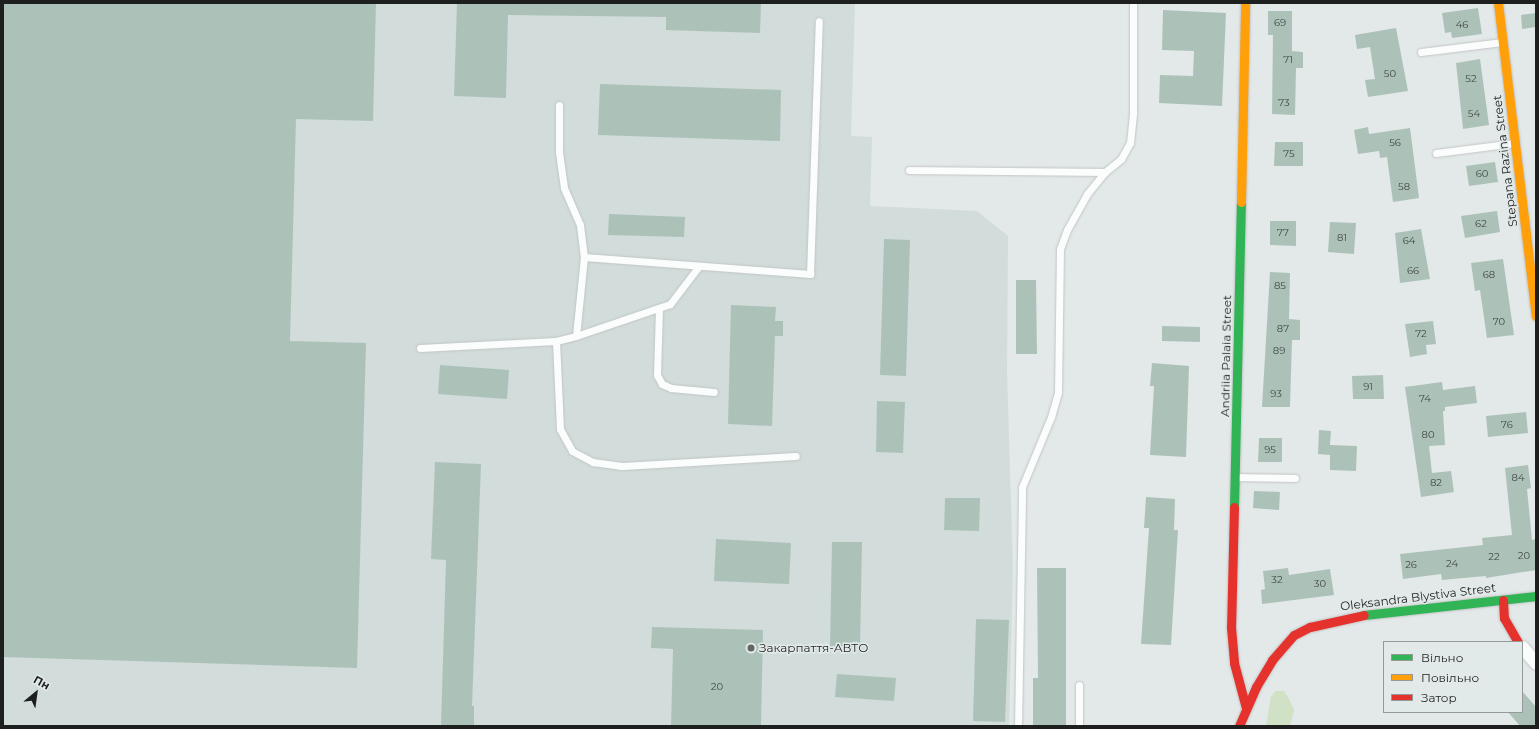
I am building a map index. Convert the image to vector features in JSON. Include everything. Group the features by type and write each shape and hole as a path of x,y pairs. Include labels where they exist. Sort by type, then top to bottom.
{"street":[{"name":"Andriia Palaia Street","path":"1245,3 1231,627 1236,669 1246,708"},
{"name":"Stepana Razina Street","path":"1498,3 1536,316"},
{"name":"Oleksandra Blystiva Street","path":"1239,726 1256,687 1284,644 1294,635 1310,627 1352,616 1536,596"},
{"path":"1503,600 1504,618 1517,641"},
{"path":"1523,648 1536,663"}],"lane":[{"path":"1018,726 1022,487 1051,417 1058,392 1060,249 1067,230 1087,194 1105,172 1121,160 1130,143 1133,112 1133,3"},
{"path":"584,257 810,274 819,21"},
{"path":"1421,52 1503,42"},
{"path":"559,105 559,152 564,188 580,224 584,257 576,336"},
{"path":"1436,153 1515,143"},
{"path":"909,170 1105,172"},
{"path":"420,348 556,341 576,336 670,304 699,266"},
{"path":"659,308 657,375 662,384 671,388 714,392"},
{"path":"556,341 560,429 572,451 593,462 622,466 796,456"},
{"path":"1235,477 1295,478"},
{"path":"1079,685 1079,726"}],"shaded area":[{"path":"3,3 855,3 851,136 872,137 870,206 977,211 1008,236 1007,372 1013,570 1009,726 3,726"}],"green space":[{"path":"1276,691 1284,691 1294,710 1290,726 1266,726 1271,696"}],"building":[{"path":"3,3 376,3 373,121 296,119 290,341 366,343 357,668 3,657"},
{"path":"457,3 761,3 760,33 666,30 666,17 508,15 506,98 454,96"},
{"path":"1478,8 1482,34 1452,38 1451,32 1445,33 1442,13"},
{"path":"1163,10 1226,13 1222,106 1159,103 1160,75 1193,76 1194,51 1162,50"},
{"path":"1268,11 1292,11 1292,51 1303,52 1303,68 1296,68 1295,115 1272,114 1273,35 1268,35"},
{"path":"1536,13 1536,27 1522,29 1521,15"},
{"path":"1396,28 1408,91 1368,97 1365,80 1375,79 1370,47 1357,49 1355,35"},
{"path":"1480,59 1489,125 1463,129 1456,63"},
{"path":"600,84 781,90 780,141 598,135"},
{"path":"1368,127 1369,134 1410,128 1419,198 1393,202 1387,157 1380,158 1379,151 1358,154 1354,130"},
{"path":"1275,142 1303,142 1303,166 1274,166"},
{"path":"1495,162 1498,182 1469,186 1466,166"},
{"path":"1497,211 1500,232 1465,238 1461,216"},
{"path":"609,214 685,217 684,237 608,235"},
{"path":"1270,221 1296,221 1296,246 1270,245"},
{"path":"1330,222 1356,223 1354,254 1328,252"},
{"path":"1421,229 1430,279 1400,283 1395,233"},
{"path":"884,239 910,240 906,376 880,375"},
{"path":"1503,259 1514,335 1487,338 1480,290 1475,291 1471,263"},
{"path":"1270,272 1290,273 1289,319 1300,320 1300,340 1292,340 1290,407 1262,407"},
{"path":"1016,280 1036,280 1037,354 1016,354"},
{"path":"731,305 776,307 775,321 783,321 783,336 775,336 772,426 728,424"},
{"path":"1433,321 1436,344 1426,345 1427,354 1410,357 1405,324"},
{"path":"1162,326 1200,327 1200,342 1162,341"},
{"path":"1152,363 1189,366 1186,457 1150,455 1154,386 1150,386"},
{"path":"440,365 509,370 507,399 438,394"},
{"path":"1383,375 1384,399 1353,399 1352,376"},
{"path":"1442,382 1443,390 1475,386 1477,403 1445,407 1445,411 1443,411 1445,445 1429,446 1432,473 1451,471 1454,492 1421,497 1405,387"},
{"path":"877,401 905,402 903,453 876,452"},
{"path":"1526,412 1528,433 1488,437 1486,416"},
{"path":"1319,430 1331,431 1330,445 1357,446 1356,471 1330,470 1330,455 1318,454"},
{"path":"1259,438 1282,438 1282,462 1258,462"},
{"path":"435,462 481,464 472,706 474,706 474,726 441,726 446,560 431,559"},
{"path":"1528,465 1531,488 1527,489 1532,540 1536,539 1536,570 1486,578 1486,576 1442,580 1441,574 1403,579 1400,554 1483,545 1482,538 1512,535 1505,468"},
{"path":"1254,491 1280,492 1279,510 1253,508"},
{"path":"1146,497 1175,499 1174,530 1178,530 1171,645 1141,644 1149,528 1144,528"},
{"path":"945,498 980,498 979,531 944,530"},
{"path":"716,539 791,543 789,584 714,581"},
{"path":"832,542 862,542 860,647 830,646"},
{"path":"1037,568 1066,568 1066,726 1033,726 1033,678 1038,678"},
{"path":"1288,568 1289,575 1330,569 1334,595 1262,604 1261,590 1265,589 1263,571"},
{"path":"976,619 1009,620 1005,722 973,721"},
{"path":"652,627 763,630 761,726 671,726 673,649 651,648"},
{"path":"837,674 896,678 894,701 835,697"},
{"path":"1523,692 1536,707 1536,726 1520,726 1509,713 1523,713"}],"traffic: fast":[{"path":"1234,507 1241,202"},
{"path":"1364,615 1536,596"}],"traffic: slow":[{"path":"1241,202 1245,3"},
{"path":"1498,3 1536,316"}],"traffic: jam":[{"path":"1234,507 1231,627 1234,663 1246,708"},
{"path":"1503,600 1504,618 1517,641"},
{"path":"1239,726 1256,687 1272,660 1294,635 1310,627 1364,615"}],"place":[{"name":"Закарпаття-АВТО","path":"751,648"}]}
